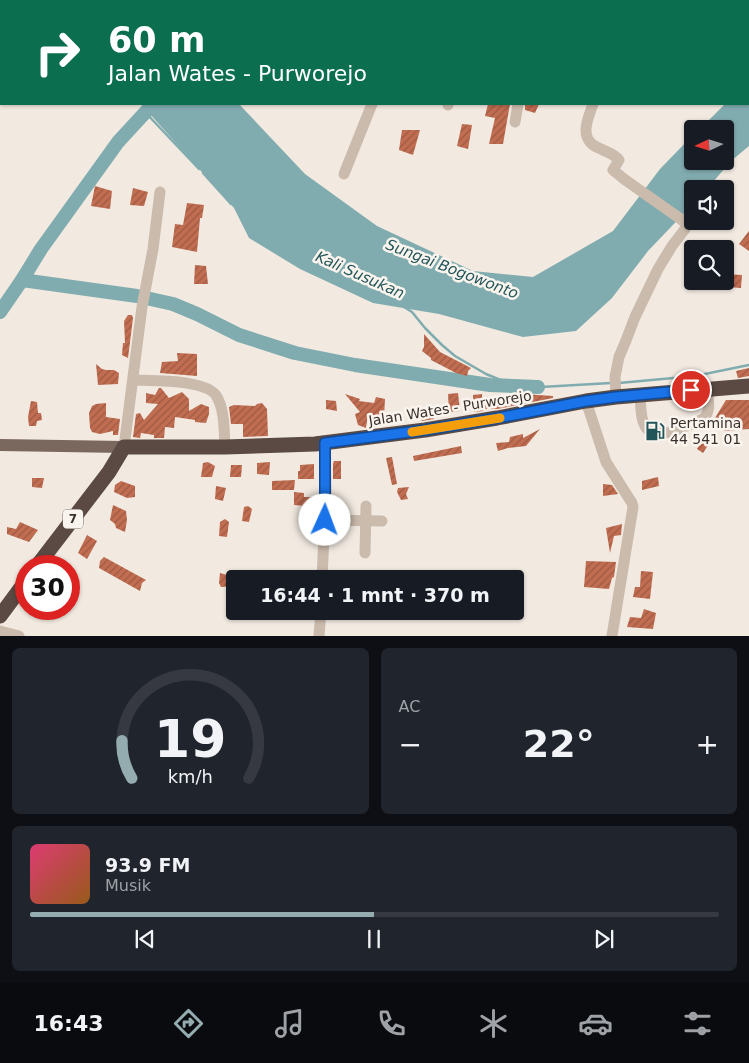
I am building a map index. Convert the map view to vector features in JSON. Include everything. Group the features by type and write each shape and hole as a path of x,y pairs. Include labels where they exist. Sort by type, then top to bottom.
{"highway":[{"name":"Jalan Wates - Purworejo","path":"124,447 279,446 325,443 498,418 586,401 616,393 640,395 749,386"},
{"name":"7","path":"45,555 109,472 124,447"},
{"path":"0,616 15,596"}],"main road":[{"path":"0,445 124,447"}],"street":[{"path":"344,174 372,105"},
{"path":"515,122 518,105"},
{"path":"593,105 586,131 587,138 591,144 615,155 619,160 613,170 682,220 686,227 658,269 635,317 619,357 615,377 616,393"},
{"path":"124,447 142,307 160,192"},
{"path":"133,380 191,384 211,390 217,396 222,412 226,447"},
{"path":"662,433 672,432 707,416 709,411 708,389"},
{"path":"640,395 644,424 649,431"},
{"path":"586,401 606,462 632,502 633,507 612,636"},
{"path":"322,570 325,520 325,443"},
{"path":"365,553 366,506"},
{"path":"325,520 382,521"},
{"path":"319,636 320,620"},
{"path":"0,631 19,636"}],"water":[{"name":"Sungai Bogowonto","path":"142,105 240,105 305,174 377,226 473,271 533,277 613,231 660,169 684,144 684,170 723,170 715,180 684,180 684,213 648,251 612,298 576,331 523,337 439,314 373,303 300,269 249,238 234,208"},
{"path":"724,105 749,105 749,146 734,158 734,120 709,120"}],"building":[{"path":"488,105 510,105 503,144 489,144 495,118 485,116"},
{"path":"525,105 539,105 535,113 525,110"},
{"path":"462,124 472,125 468,149 457,146"},
{"path":"402,130 420,130 413,155 399,150"},
{"path":"95,186 112,191 110,209 91,206"},
{"path":"133,188 148,192 144,206 130,205"},
{"path":"187,203 204,205 202,218 200,218 197,252 172,247 175,224 183,225"},
{"path":"749,231 749,251 739,244"},
{"path":"195,265 206,266 208,284 194,284"},
{"path":"734,275 742,275 741,288 734,288"},
{"path":"128,315 132,315 133,318 128,358 122,355 123,343 125,343 124,321"},
{"path":"424,334 440,352 471,368 467,376 456,373 431,360 422,351 424,347"},
{"path":"177,353 197,354 197,376 160,373 162,362 178,361"},
{"path":"96,364 102,369 114,370 119,373 118,384 98,385"},
{"path":"749,368 749,376 738,378 736,371"},
{"path":"159,388 169,398 182,392 189,399 189,411 201,404 209,407 206,423 175,417 174,428 165,427 164,438 154,438 154,435 141,433 140,438 133,437 136,414 140,413 144,420 158,404 146,403 146,393 155,395"},
{"path":"524,392 523,394 553,396 553,398 474,412 473,395 482,394 482,399"},
{"path":"458,393 460,411 449,412 448,394"},
{"path":"345,394 360,399 359,401 374,403 376,397 385,399 384,417 368,414 366,428 358,425 355,414 360,412"},
{"path":"326,400 336,401 337,411 326,409"},
{"path":"726,400 749,400 749,429 724,431 726,427 715,418"},
{"path":"31,401 37,402 38,413 41,413 42,420 37,421 36,426 29,426 28,417"},
{"path":"106,403 106,417 120,419 118,435 113,435 113,431 100,434 92,432 90,428 89,413 92,406"},
{"path":"262,403 267,409 268,436 243,437 243,424 231,424 229,407 234,405 255,406"},
{"path":"433,411 434,419 422,421 419,412"},
{"path":"540,429 526,446 498,451 496,443 509,442 510,437 523,434 523,438"},
{"path":"705,435 712,439 703,453 697,449"},
{"path":"461,446 462,453 414,461 413,456"},
{"path":"392,457 397,484 392,485 386,458"},
{"path":"334,461 341,461 341,479 333,479"},
{"path":"208,462 215,466 212,477 201,477 203,463"},
{"path":"270,462 269,475 257,474 257,463"},
{"path":"314,464 314,479 298,479 300,465"},
{"path":"231,465 242,465 241,477 230,477"},
{"path":"658,477 659,486 642,490 642,481"},
{"path":"32,478 44,478 42,488 32,487"},
{"path":"295,480 294,490 272,490 272,481"},
{"path":"121,481 135,486 135,497 127,498 114,492 115,485"},
{"path":"603,484 612,485 618,494 603,496"},
{"path":"216,486 226,488 223,501 215,499"},
{"path":"409,487 406,494 408,499 401,500 397,492 398,488"},
{"path":"294,492 304,493 304,497 318,497 318,507 294,505"},
{"path":"113,505 126,511 125,532 116,528 115,524 110,520"},
{"path":"248,506 252,509 249,522 242,521 244,507"},
{"path":"225,519 229,522 227,537 219,536 220,522"},
{"path":"20,522 38,530 29,542 7,534 7,527 16,529"},
{"path":"622,524 621,535 614,536 610,553 606,528"},
{"path":"87,535 97,541 87,559 78,553"},
{"path":"104,557 146,580 142,583 140,591 99,568 100,561"},
{"path":"586,561 616,562 614,577 609,589 584,587"},
{"path":"641,571 653,572 650,599 633,597 635,587 640,587"},
{"path":"220,573 226,575 226,587 221,587 219,583"},
{"path":"644,609 656,613 653,629 627,627 630,617 641,618"}],"waterway":[{"path":"152,105 118,142 41,249 22,280 137,296 173,304 239,335 295,353 355,365 490,385 538,387"},
{"name":"Kali Susukan","path":"145,112 199,169"},
{"name":"Kali Susukan","path":"203,173 231,204"},
{"path":"0,312 22,280"},
{"name":"Kali Susukan","path":"404,307 412,312 425,328 455,356 486,374 503,381 541,387 611,383"},
{"name":"Kali Susukan","path":"619,383 695,376 749,365"}],"slow traffic":[{"path":"412,432 500,418"}],"place":[{"name":"Pertamina 44 541 01","path":"655,431"}],"route":[{"path":"325,520 325,443 425,430 586,401 691,390"}]}
